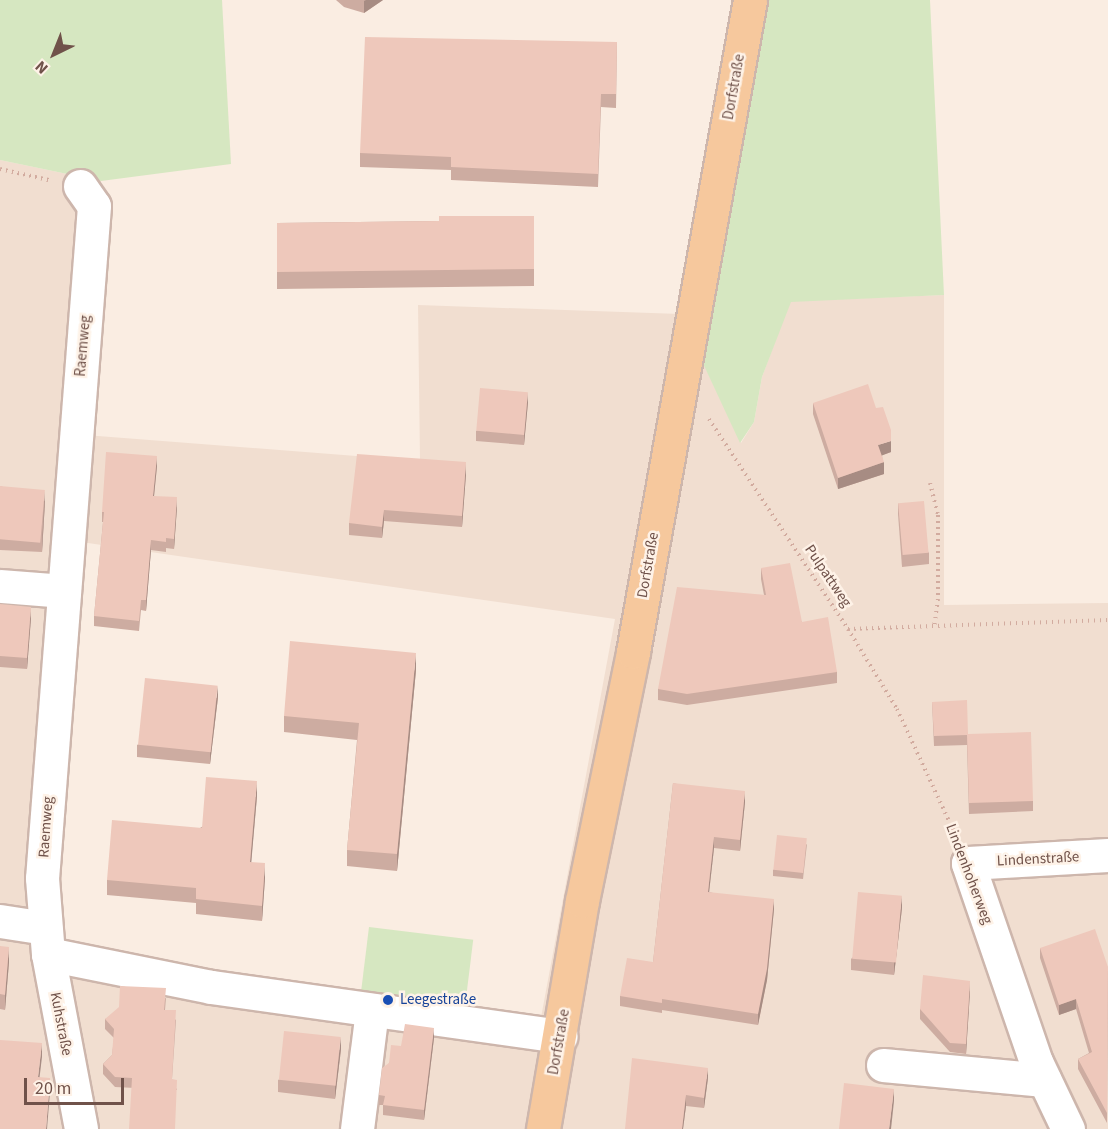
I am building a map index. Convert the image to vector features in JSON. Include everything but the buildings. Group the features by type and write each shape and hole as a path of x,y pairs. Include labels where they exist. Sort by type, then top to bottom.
{"main road":[{"name":"Dorfstraße","path":"543,1129 561,1036 582,901 633,652 664,466 683,381 750,0"}],"street":[{"name":"Raemweg","path":"46,941 42,878 94,206 80,186"},
{"path":"0,586 64,591"},
{"name":"Lindenstraße","path":"968,863 1108,855"},
{"name":"Lindenhoherweg","path":"968,863 1036,1062 1068,1129"},
{"path":"0,921 46,941 211,987 561,1036"},
{"name":"Kuhstraße","path":"46,941 81,1129"},
{"path":"357,1129 372,1010"},
{"path":"883,1065 1044,1080"}],"path":[{"path":"0,169 80,186"},
{"name":"Pulpattweg","path":"683,381 848,629 1108,620"},
{"path":"930,483 938,515 939,535 938,599 934,626"},
{"name":"Lindenhoherweg","path":"848,629 897,710 968,863"}],"shaded area":[{"path":"0,160 101,181 85,435 420,461 418,305 680,314 741,443 754,422 762,377 790,301 944,295 944,605 1108,603 1108,1129 0,1129","holes":["81,542 615,619 540,1023 248,982 52,940"]}],"green space":[{"path":"0,0 222,0 231,164 101,181 0,160"},
{"path":"734,0 930,0 944,295 791,302 762,377 754,422 740,443 680,314"},
{"path":"369,927 473,940 465,1003 361,991"}],"place":[{"name":"Leegestraße","path":"388,1000"}]}
